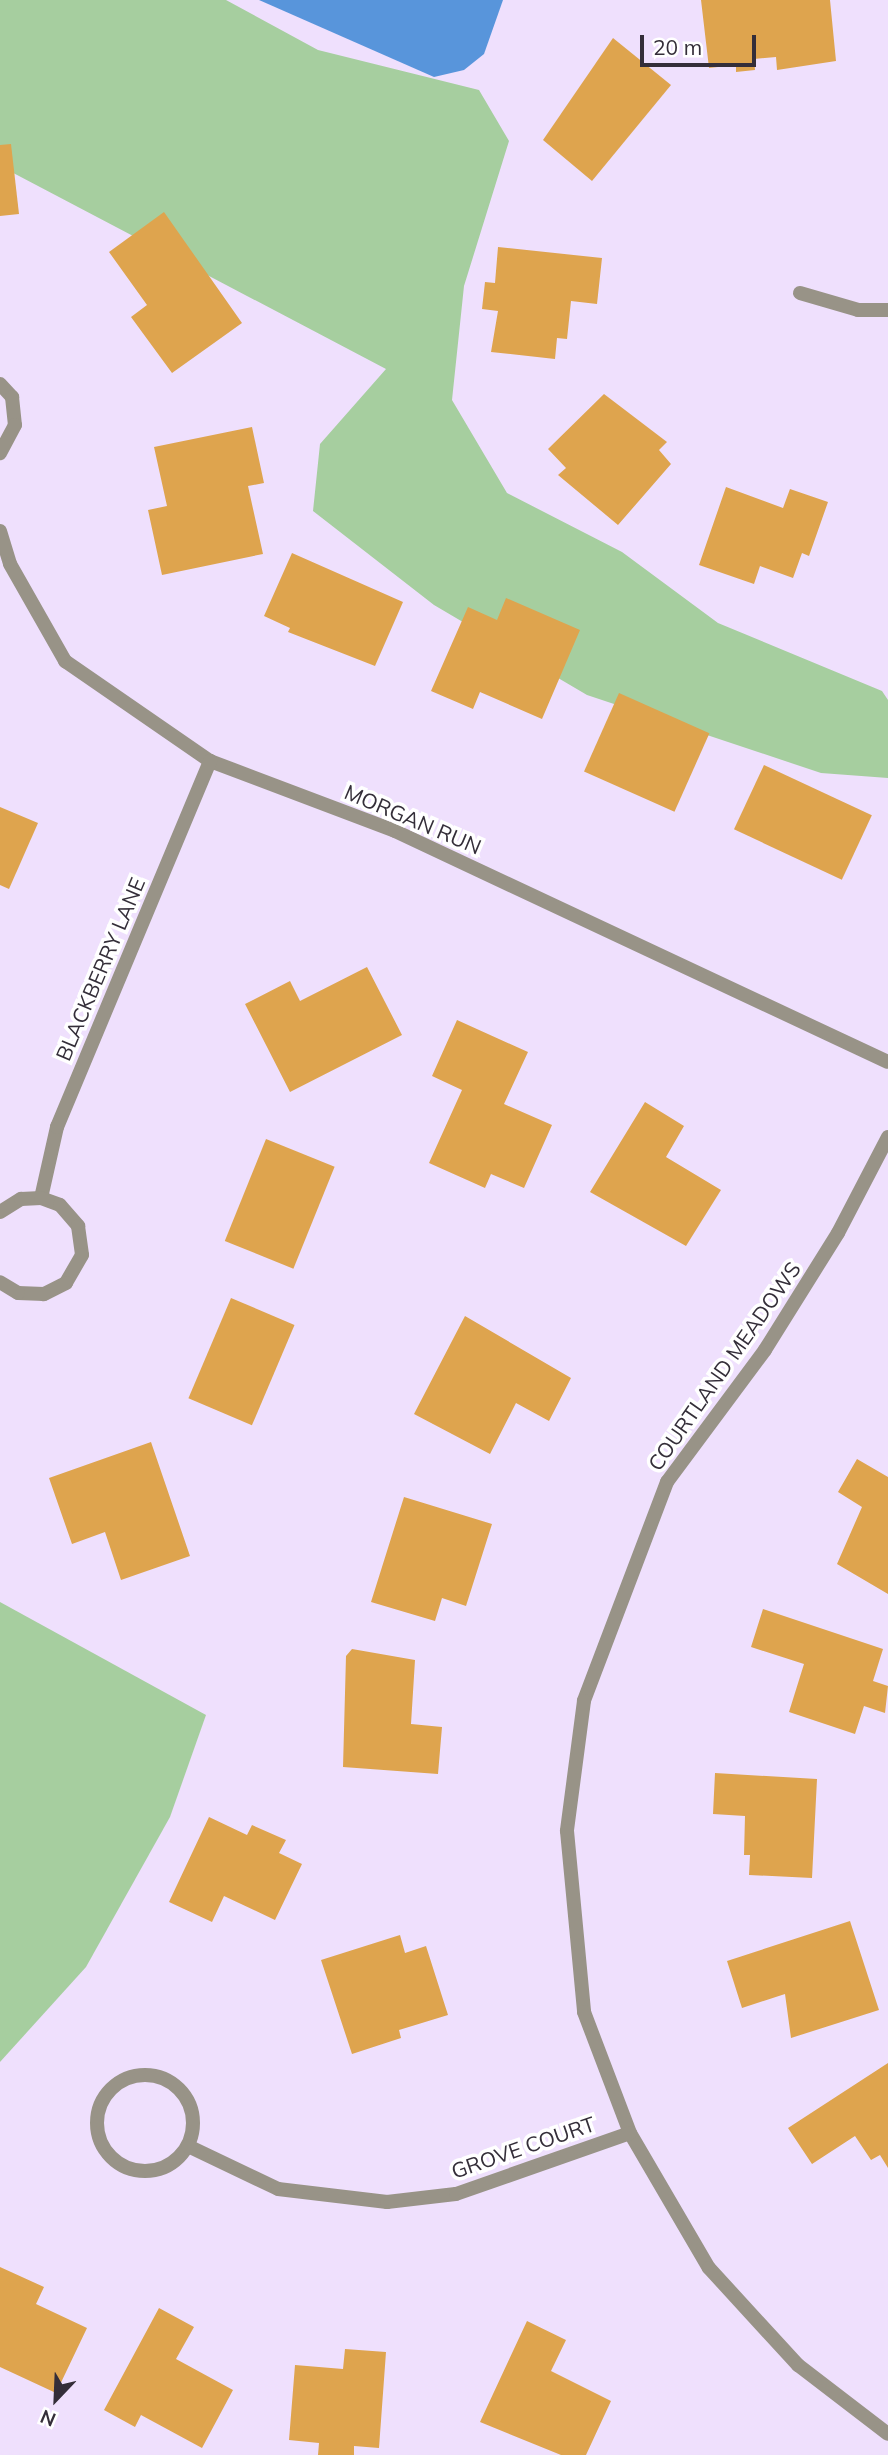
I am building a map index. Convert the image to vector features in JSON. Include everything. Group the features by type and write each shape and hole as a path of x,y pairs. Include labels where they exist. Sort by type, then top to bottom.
{"street":[{"path":"800,293 858,310 888,310"},
{"path":"0,384 12,397 15,416 10,441 0,453"},
{"name":"MORGAN RUN","path":"0,531 10,564 65,661 210,761 395,831 888,1062"},
{"name":"BLACKBERRY LANE","path":"41,1198 57,1127 210,761"},
{"name":"COURTLAND MEADOWS","path":"888,1137 838,1233 765,1350 667,1482 584,1701 566,1831 584,2012 630,2133 709,2268 798,2365 888,2434"},
{"path":"0,1212 21,1199 41,1198 60,1205 78,1226 82,1255 76,1270 66,1283 44,1294 18,1293 0,1282"},
{"path":"127,2077 161,2077 181,2091 193,2113 187,2146 166,2167 151,2171 122,2166 101,2144 96,2130 102,2098 127,2077"},
{"name":"GROVE COURT","path":"187,2146 278,2189 387,2202 456,2194 630,2133"}],"green space":[{"path":"0,0 226,0 318,50 479,90 509,141 464,286 452,400 507,493 622,552 718,623 882,691 888,700 888,778 821,773 587,695 434,605 313,511 320,444 386,369 0,166"},
{"path":"0,1602 206,1715 170,1817 86,1967 0,2062"}],"water":[{"path":"259,0 503,0 484,54 464,70 434,77"}],"building":[{"path":"701,0 830,0 836,61 777,70 776,57 754,59 755,70 736,72 736,65 709,68"},
{"path":"613,38 671,85 592,181 543,140"},
{"path":"11,144 19,214 0,216 0,145"},
{"path":"164,212 242,323 172,373 131,317 147,305 109,252"},
{"path":"498,247 602,258 597,304 571,301 567,339 557,338 555,359 491,352 498,311 482,309 485,282 495,283"},
{"path":"604,394 667,442 659,450 671,464 618,525 558,475 566,468 548,449"},
{"path":"252,427 264,483 248,486 263,554 162,575 148,510 167,506 154,447"},
{"path":"726,487 783,508 790,489 828,502 809,556 802,553 793,578 760,566 754,584 699,565"},
{"path":"292,553 403,602 375,666 288,632 290,628 264,616"},
{"path":"506,598 580,630 542,719 480,692 473,709 431,691 468,607 497,620"},
{"path":"619,693 709,733 674,812 584,772"},
{"path":"764,765 872,815 842,880 734,829"},
{"path":"0,807 38,823 9,889 0,885"},
{"path":"367,967 402,1035 290,1092 245,1004 290,981 300,1001"},
{"path":"457,1020 528,1052 504,1104 552,1125 524,1188 491,1174 485,1188 429,1163 462,1090 432,1076"},
{"path":"645,1102 684,1126 666,1157 721,1190 686,1246 590,1192"},
{"path":"266,1139 335,1167 293,1269 225,1241"},
{"path":"231,1298 295,1325 252,1425 188,1398"},
{"path":"465,1316 571,1378 549,1421 516,1403 490,1454 414,1414"},
{"path":"151,1442 190,1556 121,1580 105,1532 72,1544 49,1478"},
{"path":"857,1459 888,1477 888,1594 837,1564 862,1507 838,1492"},
{"path":"404,1497 492,1524 466,1606 442,1598 435,1621 371,1602"},
{"path":"763,1609 883,1649 873,1681 888,1686 885,1713 864,1706 855,1734 789,1712 804,1664 751,1647"},
{"path":"352,1649 415,1660 411,1724 442,1727 438,1774 343,1767 346,1656"},
{"path":"715,1773 817,1779 812,1878 749,1875 750,1855 744,1855 745,1816 713,1814"},
{"path":"209,1817 247,1835 252,1825 286,1840 279,1853 302,1864 275,1920 224,1896 212,1922 169,1902"},
{"path":"850,1921 879,2010 791,2038 785,1994 742,2008 727,1961"},
{"path":"400,1935 405,1953 426,1946 448,2015 399,2030 401,2038 352,2054 321,1960"},
{"path":"888,2063 888,2168 880,2155 871,2160 855,2136 812,2164 788,2128"},
{"path":"0,2267 44,2287 36,2304 87,2328 56,2393 0,2367"},
{"path":"159,2308 194,2327 176,2359 233,2390 202,2448 141,2415 135,2427 104,2410"},
{"path":"527,2321 566,2340 551,2371 611,2401 586,2455 561,2455 480,2422"},
{"path":"345,2349 386,2352 379,2448 354,2446 354,2455 318,2455 319,2443 289,2440 295,2365 343,2369"}]}
